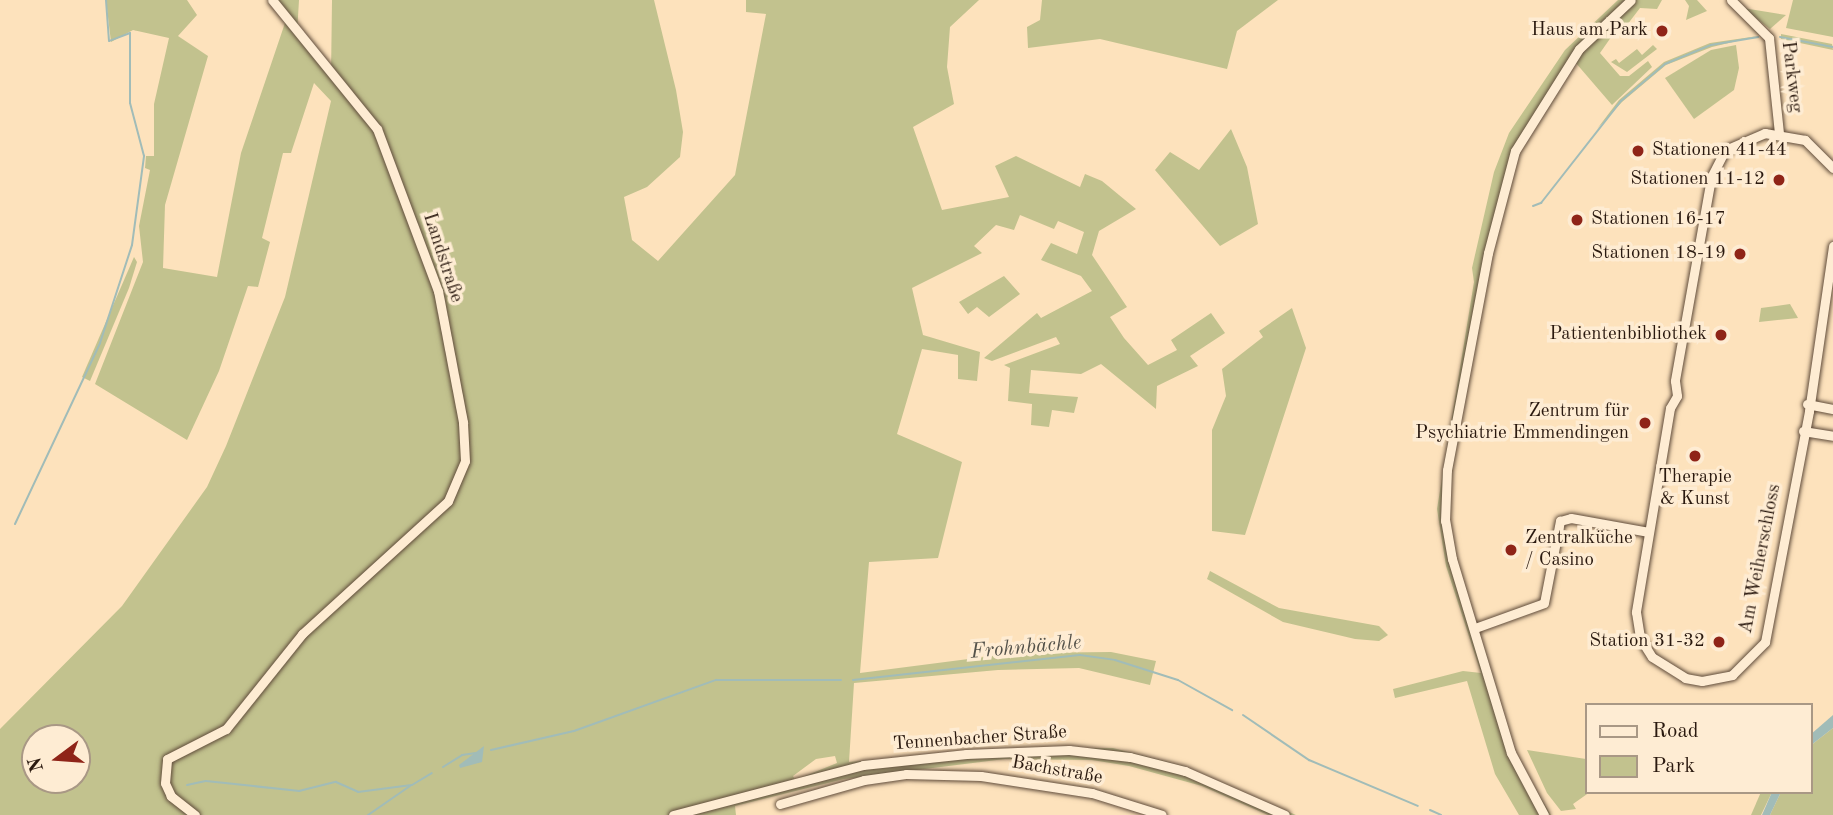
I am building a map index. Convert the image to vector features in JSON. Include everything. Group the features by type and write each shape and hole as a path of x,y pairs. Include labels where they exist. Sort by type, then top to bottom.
{"street":[{"name":"Landstraße","path":"195,815 171,796 165,783 167,759 226,729 302,634 448,501 465,461 463,422 438,291 377,129 272,0"},
{"path":"1544,815 1511,753 1452,559 1444,500 1466,360 1502,190 1515,152 1560,75 1597,28 1631,0"},
{"name":"Parkweg","path":"1731,0 1769,38 1779,133"},
{"path":"1779,133 1805,140 1833,168"},
{"name":"Am Weiherschloss","path":"1779,133 1752,136 1725,149 1711,178 1675,382 1677,397 1670,408 1636,612 1644,646 1660,666 1685,678 1702,681 1732,674 1765,642 1833,246"},
{"path":"1807,404 1833,409"},
{"path":"1802,431 1833,436"},
{"path":"1475,628 1544,603 1560,521 1571,518 1649,532"},
{"name":"Tennenbacher Straße","path":"673,815 863,765 1044,750 1103,753 1174,768 1285,815"},
{"name":"Bachstraße","path":"779,804 864,780 906,774 981,776 1092,793 1162,815"}],"green space":[{"path":"106,0 187,0 197,15 178,36 208,56 165,205 163,268 217,277 241,153 286,20 272,0 299,0 297,34 331,76 332,0 654,0 676,90 683,132 680,157 647,187 624,197 632,240 658,261 735,175 766,14 746,12 746,0 979,0 950,27 947,67 954,104 913,127 942,210 1009,197 995,166 1016,156 1080,187 1085,174 1102,181 1136,209 1099,231 1092,255 1127,307 1110,317 1124,338 1148,365 1177,350 1171,340 1211,313 1225,333 1190,356 1198,366 1157,386 1156,409 1101,364 1081,374 1031,370 1029,393 1078,397 1074,413 1052,410 1049,427 1031,425 1032,404 1008,401 1010,368 1004,365 1060,344 1056,337 992,361 984,358 1037,313 1041,318 1092,291 1081,276 1041,260 1051,243 1077,254 1084,232 1058,221 1054,229 1020,215 1014,230 996,225 974,246 982,253 912,288 923,335 980,352 977,381 958,379 958,355 922,349 897,434 962,462 938,558 869,562 860,673 1015,653 1111,652 1156,661 1150,685 1079,668 998,670 854,683 849,762 997,749 1113,748 1183,766 1296,815 1268,815 1202,786 1129,766 1092,760 1005,759 844,779 735,806 736,815 0,815 0,729 122,606 207,487 285,297 331,101 314,83 291,153 283,153 262,238 270,242 258,287 248,286 219,371 187,440 95,384 143,262 139,226 150,170 145,168 146,156 154,156 154,104 169,38 133,30 111,42","holes":["835,756 837,763 795,780 793,776 816,759"]},
{"path":"1042,0 1278,0 1237,31 1227,69 1100,39 1028,48 1027,27 1040,20"},
{"path":"1618,0 1662,0 1657,9 1640,8 1627,25 1621,23 1600,53 1620,76 1629,76 1648,61 1652,67 1612,105 1575,62 1532,126 1510,173 1490,252 1446,507 1450,546 1517,759 1551,815 1519,815 1495,774 1467,681 1395,698 1393,689 1463,671 1481,673 1446,566 1437,509 1474,282 1472,268 1494,172 1509,133 1565,50"},
{"path":"1685,0 1697,0 1707,11 1686,20 1689,6"},
{"path":"1793,0 1833,0 1833,37 1786,28"},
{"path":"1743,8 1786,15 1770,29"},
{"path":"1781,34 1832,44 1833,50 1781,39"},
{"path":"1758,36 1712,47 1666,65 1622,102 1597,129 1619,100 1664,62 1710,43"},
{"path":"1653,45 1657,49 1627,72 1611,62 1616,59 1619,63 1637,49 1642,55"},
{"path":"1736,45 1739,68 1734,90 1694,119 1665,78 1711,50"},
{"path":"1231,129 1247,167 1258,224 1220,246 1155,170 1170,152 1199,170"},
{"path":"134,257 137,262 129,288 90,381 82,377"},
{"path":"1004,276 1020,294 989,317 977,307 968,314 959,302"},
{"path":"1790,304 1798,318 1759,322 1761,308"},
{"path":"1292,308 1306,348 1245,535 1212,531 1212,430 1226,396 1222,369 1263,337 1259,331"},
{"path":"1210,571 1279,608 1379,626 1388,635 1379,641 1355,639 1283,622 1207,579"},
{"path":"1833,728 1833,815 1770,815 1780,794 1812,794 1812,744"},
{"path":"1527,750 1584,759 1584,794 1587,794 1573,804 1576,809 1561,811 1547,793"},
{"path":"1760,794 1771,794 1761,815 1751,815"}],"water":[{"path":"1833,715 1833,728 1812,744 1812,733"},
{"path":"484,746 482,762 460,768 459,765"},
{"path":"1771,794 1780,794 1770,815 1762,815"}],"waterway":[{"path":"15,524 100,343 132,245 144,156 130,103 130,33 109,41 106,0"},
{"path":"1533,206 1541,203 1621,101 1665,64 1711,45 1758,37"},
{"path":"1780,37 1833,47"},
{"name":"Frohnbächle","path":"853,680 1080,655 1115,660 1178,680 1232,710"},
{"name":"Frohnbächle","path":"491,750 574,731 716,680 841,680"},
{"name":"Frohnbächle","path":"1243,715 1309,760 1418,806"},
{"name":"Frohnbächle","path":"443,767 462,755 476,753"},
{"name":"Frohnbächle","path":"187,785 206,781 299,791 336,782 358,792 412,785 432,773"},
{"path":"368,815 410,786"},
{"name":"Frohnbächle","path":"1430,810 1441,815"}],"place":[{"name":"Haus am Park","path":"1662,31"},
{"name":"Stationen 41-44","path":"1638,151"},
{"name":"Stationen 11-12","path":"1779,180"},
{"name":"Stationen 16-17","path":"1577,220"},
{"name":"Stationen 18-19","path":"1740,254"},
{"name":"Patientenbibliothek","path":"1721,335"},
{"name":"Zentrum für Psychiatrie Emmendingen","path":"1645,423"},
{"name":"Therapie & Kunst","path":"1695,456"},
{"name":"Zentralküche / Casino","path":"1511,550"},
{"name":"Station 31-32","path":"1719,642"}]}
